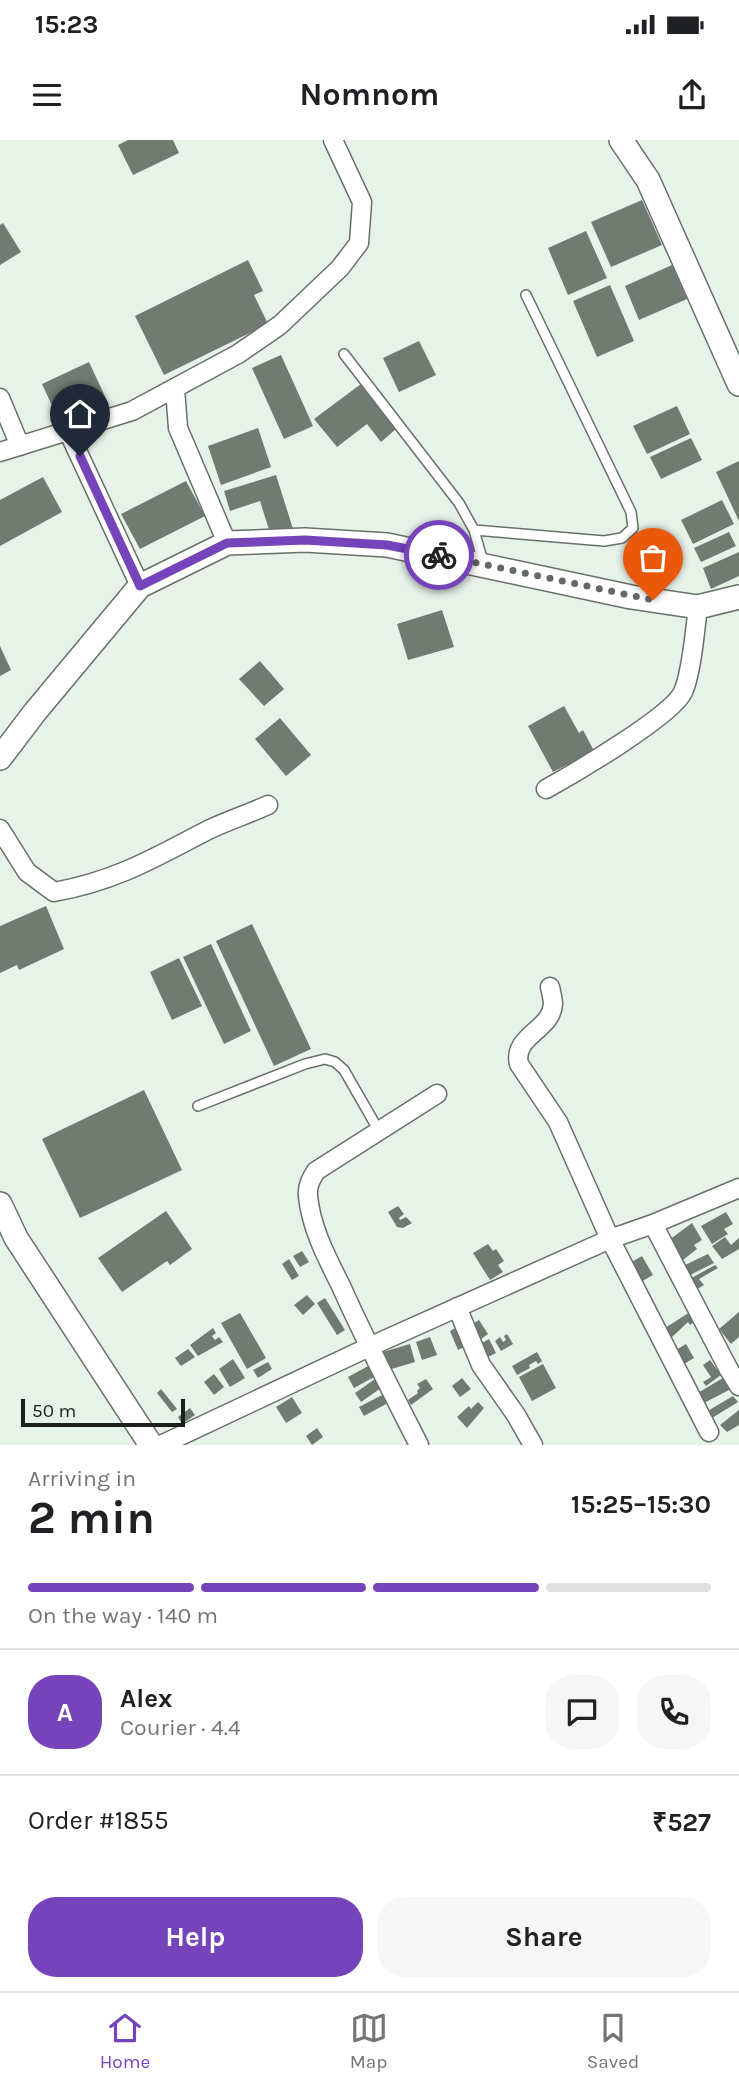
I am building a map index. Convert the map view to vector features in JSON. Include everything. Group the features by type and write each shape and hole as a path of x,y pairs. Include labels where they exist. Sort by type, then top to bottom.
{"street":[{"path":"0,452 132,411 238,354 280,325 340,268 359,243 362,202 333,140"},
{"path":"621,140 648,180 739,384"},
{"path":"175,390 178,428 227,543"},
{"path":"0,398 20,446"},
{"path":"68,431 140,586"},
{"path":"0,758 140,586 227,543 305,540 387,545 631,597 698,607 739,597"},
{"path":"546,789 656,720 683,694 694,647 698,607"},
{"path":"0,829 27,872 54,892 89,886 142,865 211,829 268,806"},
{"path":"550,987 553,1004 549,1017 519,1048 519,1064 558,1122 610,1239 709,1432"},
{"path":"419,1445 324,1250 312,1219 307,1195 308,1183 316,1171 437,1094"},
{"path":"161,1445 457,1307 610,1239 739,1188"},
{"path":"0,1204 16,1238 151,1445"},
{"path":"653,1224 739,1386"},
{"path":"457,1307 481,1365 533,1445"}],"lane":[{"path":"474,530 604,541 622,538 633,528 631,512 526,295"},
{"path":"344,354 459,503 474,530 484,564"},
{"path":"198,1106 324,1059 335,1062 344,1070 379,1131"}],"building":[{"path":"128,140 173,140 179,153 133,175 118,145"},
{"path":"642,200 662,245 611,267 591,222"},
{"path":"3,223 21,252 0,265 0,225"},
{"path":"586,231 607,278 568,295 548,248"},
{"path":"248,260 263,291 254,295 268,324 164,375 135,316"},
{"path":"672,265 687,299 639,320 625,286"},
{"path":"610,285 634,341 597,357 573,301"},
{"path":"419,341 436,375 399,392 383,358"},
{"path":"281,355 313,426 284,439 252,368"},
{"path":"89,362 109,405 62,427 42,384"},
{"path":"361,384 396,429 381,442 367,424 337,447 314,419"},
{"path":"677,406 690,434 647,454 633,426"},
{"path":"258,428 271,467 221,485 208,446"},
{"path":"691,438 702,460 661,479 650,457"},
{"path":"739,461 739,521 716,472"},
{"path":"276,475 293,529 271,536 260,501 230,511 224,491"},
{"path":"43,477 62,512 0,546 0,500"},
{"path":"186,481 205,516 140,549 121,514"},
{"path":"722,500 734,524 693,544 681,520"},
{"path":"729,532 736,546 701,562 694,548"},
{"path":"739,552 739,576 711,589 703,568"},
{"path":"442,610 454,647 408,660 397,624"},
{"path":"0,646 11,670 0,676"},
{"path":"260,661 284,689 264,706 239,679"},
{"path":"564,706 579,733 583,730 594,751 553,772 528,726"},
{"path":"280,718 311,755 286,776 255,739"},
{"path":"46,906 64,949 19,970 17,965 0,973 0,926"},
{"path":"252,924 311,1049 274,1066 216,941"},
{"path":"211,944 251,1031 224,1044 183,957"},
{"path":"179,958 202,1006 172,1020 150,972"},
{"path":"144,1090 182,1170 80,1218 42,1139"},
{"path":"398,1206 404,1214 400,1220 406,1217 412,1223 403,1228 397,1227 388,1212"},
{"path":"166,1211 192,1249 170,1265 167,1261 122,1292 98,1258"},
{"path":"726,1212 733,1224 724,1229 728,1234 712,1244 701,1226"},
{"path":"692,1223 702,1240 694,1245 697,1249 679,1263 669,1240"},
{"path":"725,1237 731,1245 739,1238 739,1249 722,1259 712,1246"},
{"path":"488,1244 493,1251 496,1249 504,1261 498,1265 503,1272 490,1280 473,1253"},
{"path":"302,1251 309,1262 300,1267 293,1256"},
{"path":"708,1254 714,1263 688,1276 685,1265"},
{"path":"642,1256 653,1275 639,1283 628,1264"},
{"path":"289,1259 299,1276 292,1280 282,1264"},
{"path":"715,1265 718,1268 699,1279 704,1285 694,1291 688,1280"},
{"path":"307,1295 315,1304 303,1315 294,1305"},
{"path":"325,1298 345,1330 337,1335 317,1303"},
{"path":"690,1312 694,1322 690,1325 688,1322 671,1338 665,1328"},
{"path":"739,1312 739,1337 731,1344 719,1329"},
{"path":"240,1313 266,1358 247,1369 221,1323"},
{"path":"479,1320 488,1334 481,1339 471,1325"},
{"path":"463,1324 472,1343 458,1350 450,1331"},
{"path":"213,1328 216,1333 212,1336 215,1340 219,1337 223,1342 198,1356 190,1345"},
{"path":"507,1334 513,1344 501,1351 495,1341 500,1337 503,1342"},
{"path":"430,1337 437,1355 422,1360 416,1342"},
{"path":"489,1339 496,1353 488,1357 480,1344"},
{"path":"410,1344 415,1362 388,1370 383,1352"},
{"path":"686,1344 694,1358 684,1364 676,1350"},
{"path":"188,1349 195,1357 181,1366 175,1358"},
{"path":"537,1352 542,1361 538,1364 536,1361 517,1375 512,1366"},
{"path":"233,1359 245,1378 230,1387 219,1369"},
{"path":"710,1360 721,1375 706,1386 703,1382 711,1377 703,1365"},
{"path":"268,1362 272,1369 258,1378 253,1370"},
{"path":"543,1364 556,1388 532,1401 519,1377"},
{"path":"370,1365 376,1376 354,1388 348,1377"},
{"path":"214,1374 224,1387 214,1395 204,1382"},
{"path":"378,1377 384,1386 361,1402 355,1393"},
{"path":"462,1378 471,1389 460,1397 452,1386"},
{"path":"723,1378 731,1389 702,1404 696,1394"},
{"path":"426,1379 433,1389 411,1405 408,1400 418,1393 420,1388 417,1384"},
{"path":"161,1389 177,1409 172,1412 157,1393"},
{"path":"384,1394 388,1403 364,1416 359,1407"},
{"path":"733,1396 738,1402 712,1418 706,1412"},
{"path":"292,1397 302,1413 286,1423 276,1407"},
{"path":"478,1402 484,1408 467,1428 457,1417"},
{"path":"190,1408 195,1415 182,1424 178,1417"},
{"path":"739,1410 739,1425 727,1432 720,1425"},
{"path":"317,1428 323,1437 312,1445 306,1436"}],"way so far":[{"path":"439,555 653,600"}],"route":[{"path":"80,456 140,586 227,543 305,540 387,545 439,555"}]}
